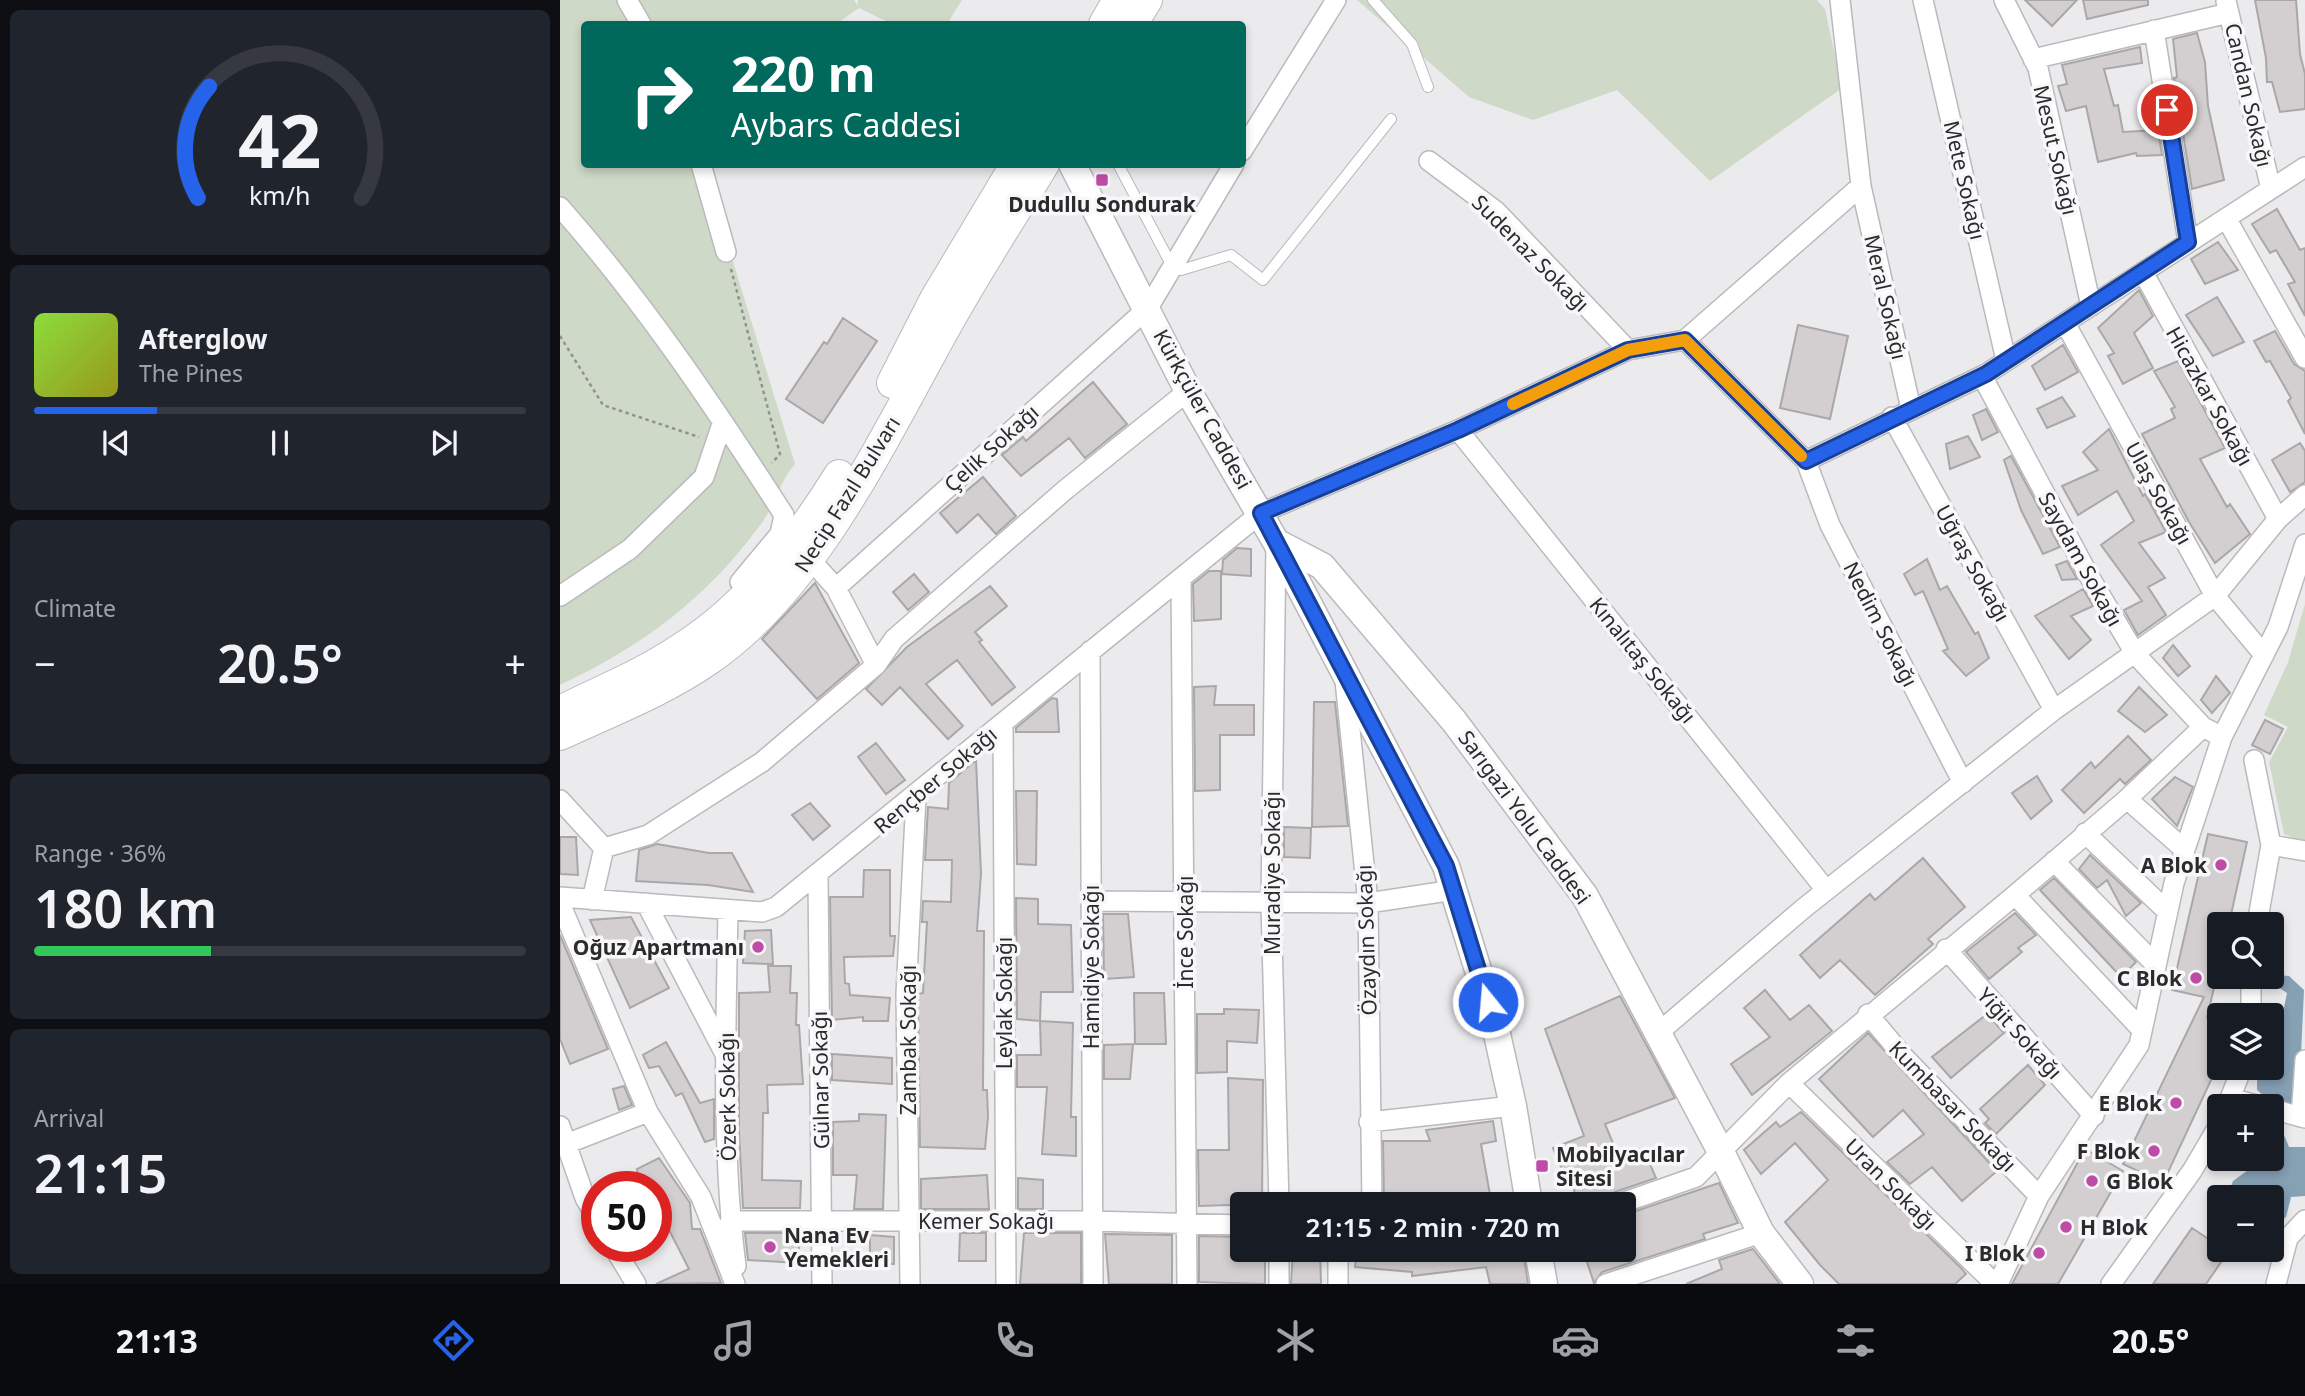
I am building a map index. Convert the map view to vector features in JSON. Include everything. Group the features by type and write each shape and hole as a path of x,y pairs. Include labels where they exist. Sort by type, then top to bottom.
{"main road":[{"path":"1106,21 1118,0"},
{"path":"1134,21 1147,0"},
{"name":"Necip Fazıl Bulvarı","path":"560,711 680,650 738,602 794,539 833,485 876,413 935,299 1014,168"},
{"name":"Necip Fazıl Bulvarı","path":"560,735 707,661 772,605 809,558 894,422 949,320 1043,168"},
{"name":"Kürkçüler Caddesi","path":"1074,168 1148,308 1188,391 1261,513 1344,676 1446,866 1495,1025 1513,1105 1527,1192"},
{"name":"Sarıgazi Yolu Caddesi","path":"1276,541 1322,566 1454,721 1586,896 1721,1152 1760,1233 1800,1284"},
{"path":"1540,1262 1544,1284"}],"street":[{"path":"627,0 639,21"},
{"path":"1246,145 1336,0"},
{"name":"Meral Sokağı","path":"1840,0 1861,186 1910,409"},
{"name":"Mete Sokağı","path":"1923,0 2006,360"},
{"name":"Mesut Sokağı","path":"2004,0 2038,68 2091,306"},
{"path":"2033,59 2154,30 2228,6"},
{"name":"Candan Sokağı","path":"2228,6 2271,189"},
{"path":"2154,30 2188,242"},
{"name":"Sudenaz Sokağı","path":"1429,161 1496,211 1628,350"},
{"path":"702,168 726,252"},
{"name":"Çelik Sokağı","path":"836,588 1148,308 1232,168"},
{"path":"1861,186 1685,340 1806,461 1892,417 1982,376 2271,189 2303,173"},
{"path":"560,207 634,296 784,515 780,534 738,585 680,635 560,696"},
{"path":"2226,218 2305,358"},
{"name":"Hicazkar Sokağı","path":"2143,272 2278,519"},
{"name":"Ulaş Sokağı","path":"2065,323 2216,596 2264,655"},
{"name":"Rençber Sokağı","path":"560,897 762,912 776,907 818,877 1261,513 1458,430 1628,350 1685,340"},
{"name":"Saydam Sokağı","path":"1982,376 2089,576 2136,655 2203,727 2222,737"},
{"path":"604,848 648,835 762,762 876,666 894,639 1065,490 1188,391"},
{"name":"Uğraş Sokağı","path":"1892,417 2053,710"},
{"path":"560,596 629,549 704,478 722,424"},
{"name":"Kınalıtaş Sokağı","path":"1458,430 1826,890"},
{"name":"Nedim Sokağı","path":"1806,461 1830,525 1963,783"},
{"path":"1658,1033 1826,890 2053,710 2136,655 2216,596 2278,519 2305,495"},
{"name":"Muradiye Sokağı","path":"1276,541 1271,902 1279,1192"},
{"path":"1996,1284 2039,1196 2139,1045 2168,912 2222,737 2278,627 2305,544"},
{"path":"809,558 836,588 876,666"},
{"name":"İnce Sokağı","path":"1181,580 1187,1284"},
{"name":"Hamidiye Sokağı","path":"1090,651 1093,1284"},
{"name":"Özaydın Sokağı","path":"1344,676 1368,903 1372,1192"},
{"name":"Leylak Sokağı","path":"1003,723 1006,1284"},
{"path":"1636,1198 1696,1177 1789,1083 2127,799 2203,727"},
{"path":"2254,760 2271,845 2259,912"},
{"name":"Zambak Sokağı","path":"910,1284 906,994 916,797"},
{"path":"2127,799 2185,850"},
{"path":"560,800 604,848"},
{"path":"2085,833 2168,912"},
{"path":"2271,845 2305,850"},
{"path":"592,900 604,848"},
{"path":"2054,861 2155,964"},
{"name":"Gülnar Sokağı","path":"818,877 822,1284"},
{"path":"1091,901 1368,903 1454,890"},
{"path":"2015,895 2141,1030"},
{"path":"560,903 648,1112 701,1197 737,1284"},
{"path":"646,903 725,1054"},
{"name":"Özerk Sokağı","path":"728,910 725,1054 730,1221 737,1284"},
{"name":"Yiğit Sokağı","path":"1946,949 2094,1116"},
{"name":"Kumbasar Sokağı","path":"1868,1014 1903,1056 2039,1196"},
{"path":"2284,1112 2303,1118 2305,1060"},
{"name":"Uran Sokağı","path":"1789,1083 1996,1284"},
{"path":"1369,1122 1513,1105"},
{"path":"581,1187 563,1135 648,1112"},
{"path":"2111,1284 2185,1181 2207,1145"},
{"path":"2276,1284 2288,1238 2305,1220"},
{"name":"Kemer Sokağı","path":"730,1221 1092,1221 1230,1225"},
{"path":"1606,1284 1760,1233"},
{"path":"623,1262 636,1284"},
{"path":"1279,1262 1279,1284"},
{"path":"1338,1262 1338,1284"}],"lane":[{"path":"1373,0 1412,44 1428,87"},
{"path":"1120,168 1171,266 1181,270 1231,255 1263,280 1391,119"}],"path":[{"path":"726,252 780,454 759,477"},
{"path":"560,336 603,405 716,443"}],"green space":[{"path":"560,0 854,0 858,6 858,0 962,0 949,21 886,21 859,8 840,21 581,21 581,168 710,168 734,265 795,464 761,524 740,551 696,597 619,654 560,685"},
{"path":"1357,0 1817,0 1825,9 1842,88 1710,181 1617,90 1533,120 1469,97"},
{"path":"2305,604 2305,842 2284,834 2269,762 2288,727 2264,715 2288,662"}],"water":[{"path":"2284,975 2289,976 2304,990 2299,1097 2293,1103 2284,1103 2284,1094 2262,1094 2257,1090 2257,1080 2284,1080 2284,1007 2287,993 2281,989 2284,989"},
{"path":"2284,1135 2289,1147 2305,1147 2305,1196 2291,1197 2284,1219 2284,1185 2232,1185 2247,1171 2284,1171"}],"building":[{"path":"2025,0 2077,0 2052,26"},
{"path":"2083,0 2148,0 2148,5 2087,19"},
{"path":"2255,0 2296,0 2300,54 2305,74 2305,109 2280,112 2272,82 2267,82 2266,58"},
{"path":"2197,33 2205,62 2208,106 2224,180 2192,189 2174,78 2177,77 2173,39"},
{"path":"2140,47 2142,63 2104,69 2114,106 2118,105 2123,132 2158,130 2162,155 2137,156 2136,153 2098,162 2086,106 2066,111 2058,86 2067,84 2062,65"},
{"path":"2277,209 2300,250 2305,248 2305,316 2288,284 2295,282 2276,250 2270,253 2252,224"},
{"path":"2218,242 2238,270 2205,284 2191,259"},
{"path":"2139,290 2153,316 2134,333 2153,368 2123,384 2108,356 2114,353 2098,328"},
{"path":"2217,297 2244,342 2213,356 2186,315"},
{"path":"843,318 877,341 823,423 786,399"},
{"path":"1798,325 1848,336 1830,419 1780,408"},
{"path":"2275,331 2294,364 2305,371 2305,434 2288,401 2291,398 2270,361 2266,362 2254,341"},
{"path":"2063,345 2078,372 2045,390 2032,366"},
{"path":"2178,361 2225,448 2200,459 2227,507 2230,504 2250,534 2215,563 2189,522 2142,434 2175,418 2171,409 2175,407 2154,371"},
{"path":"1093,382 1127,424 1085,458 1069,438 1021,476 1002,455 1023,437 1026,441"},
{"path":"2062,397 2075,416 2047,428 2037,409"},
{"path":"1986,409 1998,432 1982,440 1973,415"},
{"path":"2109,429 2143,496 2145,494 2166,532 2139,543 2165,578 2148,587 2166,615 2138,635 2124,610 2142,601 2101,545 2134,521 2117,491 2078,515 2062,486 2098,470 2083,452"},
{"path":"1968,436 1980,457 1950,469 1946,444"},
{"path":"2300,443 2305,451 2305,482 2290,492 2272,460"},
{"path":"2011,456 2060,547 2043,554 2021,510 2004,460"},
{"path":"983,477 1016,516 996,534 978,514 957,533 940,513"},
{"path":"1237,548 1251,549 1251,576 1222,574 1223,560"},
{"path":"1927,559 1940,590 1947,586 1975,634 1978,632 1989,658 1966,676 1943,651 1948,649 1923,591 1915,595 1904,574"},
{"path":"2067,561 2077,579 2062,580 2056,565"},
{"path":"1209,571 1221,571 1221,619 1194,621 1193,584"},
{"path":"914,574 929,592 908,610 893,592"},
{"path":"815,583 859,663 817,699 762,639"},
{"path":"990,586 1007,606 975,632 982,640 979,642 1015,687 992,705 957,660 926,684 963,726 948,739 900,687 882,705 866,689 907,647"},
{"path":"2083,589 2093,606 2071,616 2091,640 2069,659 2035,616"},
{"path":"2173,645 2190,666 2178,676 2163,658"},
{"path":"2216,676 2230,693 2212,713 2201,700"},
{"path":"1216,686 1214,705 1254,705 1254,735 1220,735 1220,790 1195,791 1194,687"},
{"path":"2139,687 2167,715 2145,732 2118,711"},
{"path":"1052,698 1057,699 1059,732 1016,732 1016,728"},
{"path":"1314,702 1335,702 1348,826 1312,827"},
{"path":"2265,720 2283,729 2270,754 2252,745"},
{"path":"2128,736 2151,760 2125,784 2120,779 2084,813 2062,790 2091,762 2095,768"},
{"path":"876,743 905,780 886,794 858,757"},
{"path":"976,760 981,873 977,931 984,931 983,1090 987,1090 988,1117 985,1149 920,1147 918,994 923,993 927,922 922,922 923,901 951,902 952,860 925,860 928,807 948,809 949,783"},
{"path":"2037,776 2052,801 2031,819 2012,793"},
{"path":"2175,777 2193,787 2177,826 2152,799"},
{"path":"1016,791 1037,791 1036,865 1017,864"},
{"path":"810,803 830,826 813,840 792,815"},
{"path":"1284,827 1311,828 1310,858 1284,857"},
{"path":"2208,834 2247,842 2232,912 2207,912 2207,989 2214,989 2210,1003 2207,1003 2207,1080 2211,1080 2163,1183 2123,1164 2204,997 2172,990"},
{"path":"560,837 576,837 578,875 560,874"},
{"path":"657,844 709,853 732,853 753,892 708,885 636,881 639,850"},
{"path":"2090,855 2141,903 2126,916 2107,880 2097,888 2079,869"},
{"path":"1923,858 1965,907 1928,939 1933,944 1875,995 1840,960 1820,978 1800,955 1870,894 1875,900"},
{"path":"864,870 890,870 890,936 895,936 893,956 844,957 845,983 849,984 850,995 890,998 888,1021 863,1021 863,1017 832,1020 830,897 863,897"},
{"path":"2054,878 2136,962 2121,977 2040,890"},
{"path":"1016,898 1038,899 1038,924 1071,925 1073,992 1041,992 1040,1021 1017,1019"},
{"path":"2015,913 2036,935 2018,948 2022,952 1989,979 1966,952"},
{"path":"1103,914 1128,914 1134,977 1104,979"},
{"path":"631,917 669,988 630,1008 590,920"},
{"name":"Oğuz Apartmanı","path":"771,930 773,964 743,963 745,931"},
{"path":"560,935 608,1049 570,1064 560,1039"},
{"path":"768,966 791,966 790,993 797,993 796,1025 799,1025 803,1084 767,1085 768,1113 763,1113 762,1180 801,1181 800,1208 743,1208 739,1132 739,993 770,992"},
{"path":"1765,990 1790,1020 1809,1005 1832,1031 1752,1095 1731,1064 1770,1037 1744,1008"},
{"path":"1134,993 1164,993 1166,1044 1135,1044"},
{"path":"1620,996 1675,1098 1605,1124 1619,1158 1643,1148 1656,1178 1615,1192 1575,1192 1569,1172 1564,1174 1553,1148 1584,1136 1545,1029"},
{"path":"1224,1009 1259,1010 1257,1043 1227,1041 1227,1072 1197,1073 1197,1014 1224,1014"},
{"path":"1987,1014 2004,1033 1951,1078 1932,1057"},
{"path":"1040,1021 1073,1023 1071,1117 1076,1117 1076,1156 1042,1154 1047,1087 1017,1087 1017,1055 1041,1055"},
{"path":"1868,1033 1997,1171 1962,1201 1932,1167 1910,1184 1887,1162 1924,1134 1903,1110 1873,1137 1819,1079"},
{"path":"666,1042 700,1103 714,1099 714,1139 705,1142 682,1093 676,1096 659,1066 649,1068 643,1055"},
{"path":"1133,1044 1130,1079 1104,1079 1104,1045"},
{"path":"832,1054 892,1058 892,1084 832,1080"},
{"path":"2028,1065 2045,1085 1996,1134 1985,1123 1989,1119 1980,1109"},
{"path":"1228,1078 1263,1080 1262,1192 1230,1192 1230,1205 1199,1206 1198,1150 1229,1150"},
{"path":"624,1086 632,1105 619,1110 613,1089"},
{"path":"1801,1112 1966,1274 1955,1284 1839,1284 1785,1222 1828,1180 1795,1143 1761,1174 1744,1150 1776,1122 1780,1127"},
{"path":"859,1114 886,1115 883,1209 854,1209 857,1175 833,1175 833,1122 859,1121"},
{"path":"1493,1121 1496,1141 1481,1144 1489,1192 1384,1192 1383,1141 1430,1141 1426,1130"},
{"path":"2085,1149 2123,1171 2058,1284 2012,1284"},
{"path":"659,1158 668,1171 637,1171"},
{"path":"987,1175 989,1209 921,1209 921,1179"},
{"path":"672,1177 690,1203 692,1229 700,1229 721,1283 656,1284 689,1269 672,1236"},
{"path":"1018,1178 1043,1180 1043,1209 1018,1209"},
{"path":"1719,1183 1738,1223 1703,1234 1705,1239 1636,1261 1636,1211"},
{"path":"2192,1228 2207,1238 2207,1262 2221,1262 2206,1284 2153,1284"},
{"name":"Nana Ev Yemekleri","path":"745,1233 801,1233 797,1263 748,1260"},
{"path":"960,1233 986,1233 986,1261 959,1261"},
{"path":"1024,1233 1081,1233 1081,1284 1020,1284"},
{"path":"1105,1234 1172,1235 1172,1284 1109,1284"},
{"path":"870,1235 894,1237 894,1264 870,1263"},
{"path":"1199,1236 1230,1237 1230,1262 1265,1262 1265,1284 1199,1282"},
{"path":"1753,1249 1780,1284 1686,1284 1722,1269 1719,1260"},
{"path":"1292,1262 1320,1262 1321,1284 1291,1284"},
{"path":"1356,1262 1525,1262 1528,1284 1490,1284 1486,1267 1412,1276 1412,1272 1355,1267"},
{"path":"1587,1262 1633,1262 1602,1272 1594,1283"}],"slow traffic":[{"path":"1513,404 1628,350 1685,340 1801,456"}],"place":[{"name":"Dudullu Sondurak","path":"1102,180"},
{"name":"A Blok","path":"2221,865"},
{"name":"Oğuz Apartmanı","path":"758,947"},
{"name":"C Blok","path":"2196,978"},
{"name":"E Blok","path":"2176,1103"},
{"name":"F Blok","path":"2154,1151"},
{"name":"Mobilyacılar Sitesi","path":"1542,1166"},
{"name":"G Blok","path":"2092,1181"},
{"name":"H Blok","path":"2066,1227"},
{"name":"Nana Ev Yemekleri","path":"770,1247"},
{"name":"I Blok","path":"2039,1253"}],"route":[{"path":"1488,1002 1446,866 1344,676 1261,513 1458,430 1628,350 1685,340 1806,461 1892,417 1986,374 2188,242 2167,110"}]}
